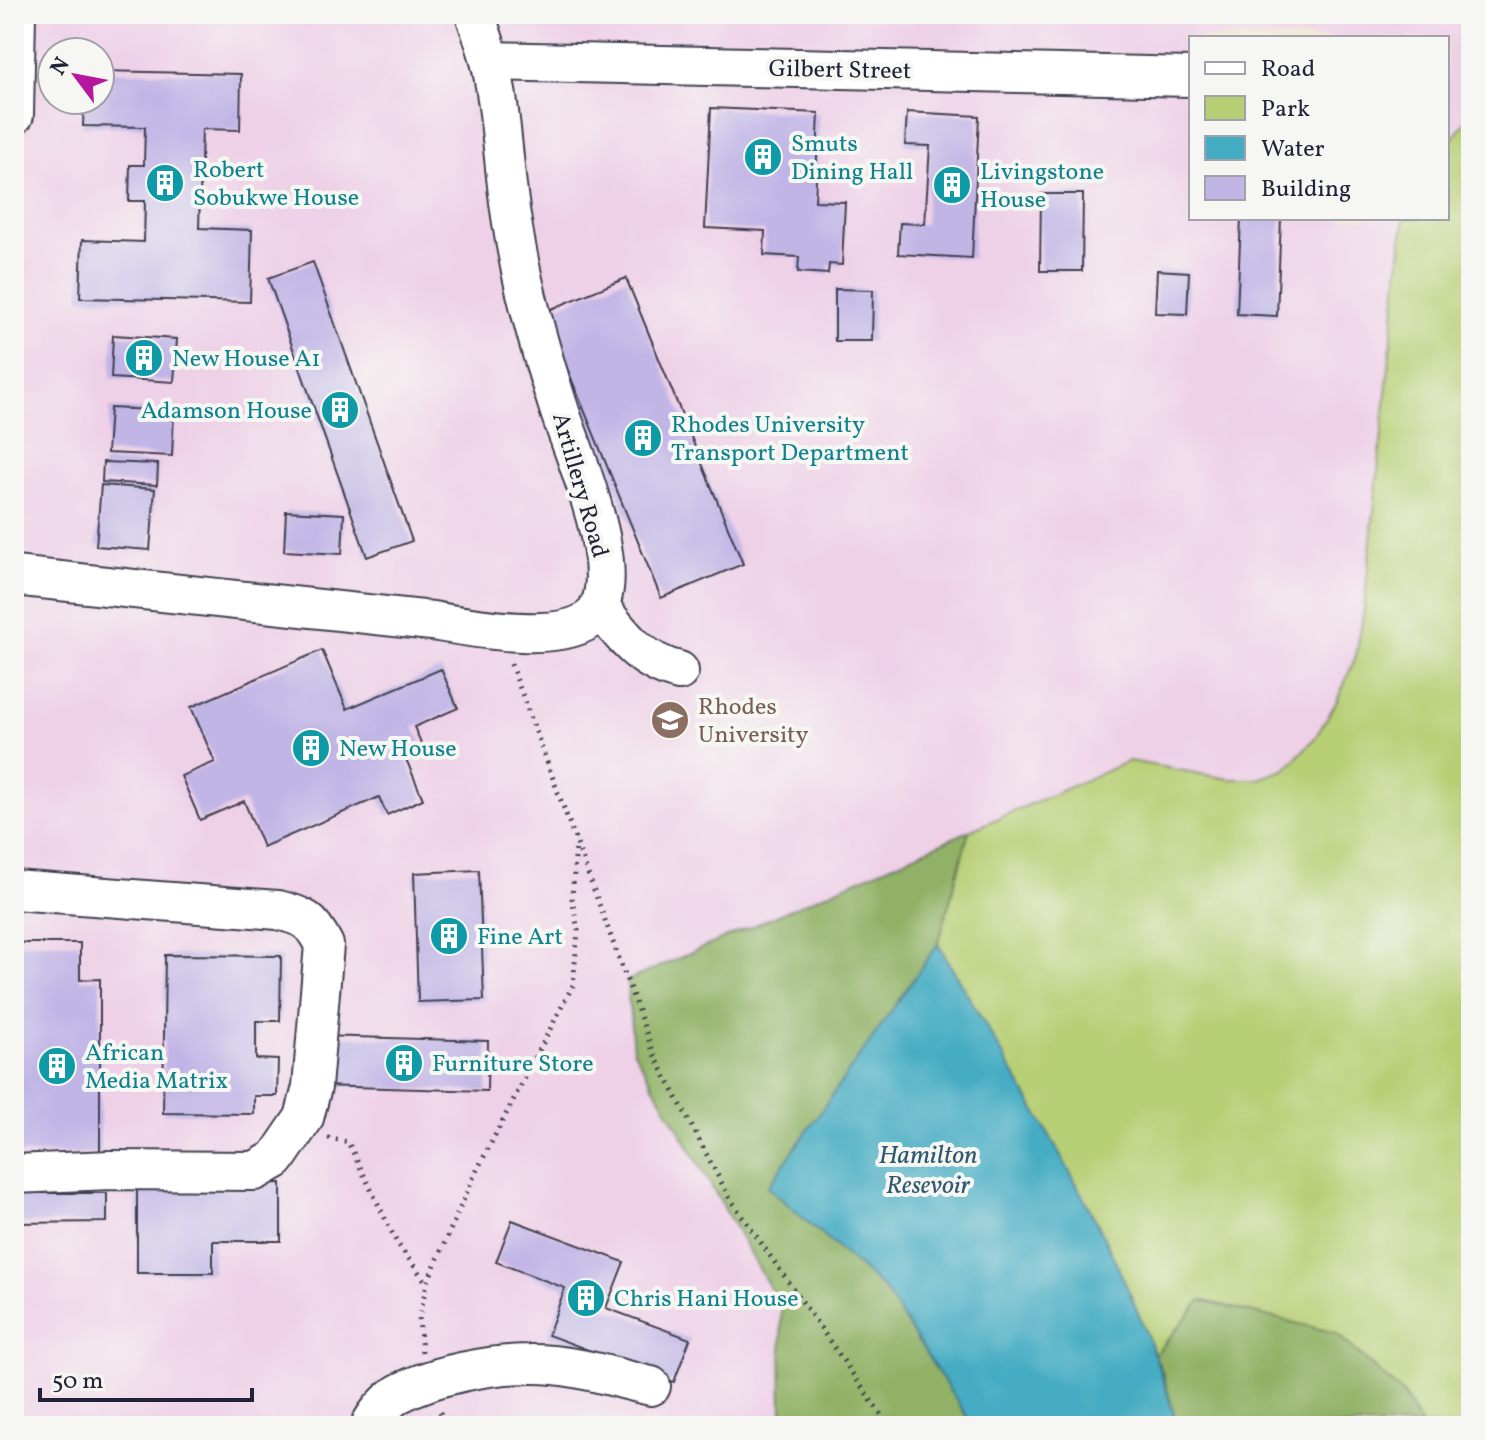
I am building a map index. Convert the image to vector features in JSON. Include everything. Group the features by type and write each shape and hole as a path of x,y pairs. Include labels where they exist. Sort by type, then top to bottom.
{"street":[{"path":"14,115 16,14"},
{"name":"Artillery Road","path":"475,14 490,61 511,220 539,348 601,537 606,578 599,606"},
{"name":"Gilbert Street","path":"490,61 1189,77"},
{"path":"14,576 432,621 500,633 576,627 592,617 599,606 624,640 660,666 679,671"},
{"path":"14,890 278,910 304,917 315,927 324,945 312,1087 304,1118 276,1159 255,1171 111,1170 14,1174"},
{"path":"370,1426 395,1395 430,1380 470,1371 530,1363 582,1370 651,1386"}],"path":[{"path":"500,633 654,1054 729,1197 889,1426"},
{"path":"444,1426 420,1346 419,1317 427,1283 474,1176 573,985 578,931 572,898 576,841"},
{"path":"304,1118 328,1138 348,1142 397,1243 427,1283"}],"shaded area":[{"name":"Rhodes University","path":"14,14 1471,14 1471,114 1449,143 1449,36 1189,36 1189,220 1404,220 1364,609 1356,656 1337,701 1315,738 1286,769 1259,779 1229,779 633,1051 781,1307 782,1426 14,1426"}],"green space":[{"path":"1471,114 1471,1426 1421,1426 1404,1395 1248,1312 1201,1300 1155,1355 1097,1222 938,944 969,831 1129,761 1229,779 1259,779 1286,769 1315,738 1337,701 1356,656 1364,609 1404,220 1449,220 1449,143"},
{"path":"969,831 938,944 768,1187 884,1289 973,1426 782,1426 781,1307 633,1050 627,981"},
{"path":"1201,1300 1336,1333 1404,1395 1421,1426 1177,1426 1155,1355"}],"water":[{"name":"Hamilton Resevoir","path":"938,944 1040,1118 1105,1239 1133,1300 1177,1426 973,1426 884,1289 768,1187"}],"building":[{"name":"Robert Sobukwe House","path":"116,71 241,74 240,130 202,129 199,228 252,230 250,302 80,298 82,240 144,242 145,201 129,201 130,165 144,165 145,127 83,126 83,116 116,116"},
{"name":"Smuts Dining Hall","path":"711,108 819,113 815,201 845,202 842,265 829,264 828,274 798,272 799,257 764,255 765,231 705,228"},
{"name":"Livingstone House","path":"907,112 979,116 972,258 898,254 900,223 925,224 930,146 905,145"},
{"path":"1041,194 1083,194 1082,271 1040,271"},
{"path":"1241,220 1281,220 1277,316 1237,314"},
{"name":"Adamson House","path":"313,262 412,541 367,557 268,278"},
{"path":"1157,270 1189,272 1187,314 1155,313"},
{"name":"Rhodes University Transport Department","path":"626,278 743,564 661,598 544,312"},
{"path":"835,289 873,290 872,341 835,341"},
{"name":"New House A1","path":"113,335 177,339 174,382 111,378"},
{"path":"110,408 174,411 172,456 107,453"},
{"path":"103,462 158,464 157,485 102,482"},
{"path":"101,485 155,489 150,550 96,546"},
{"path":"286,511 344,514 342,554 284,551"},
{"name":"New House","path":"322,650 347,709 441,669 458,708 414,727 422,745 403,752 423,799 387,815 379,797 263,847 244,801 200,820 181,776 215,762 191,707"},
{"name":"Fine Art","path":"479,870 484,1000 418,1002 414,873"},
{"name":"African Media Matrix","path":"14,943 80,943 80,980 100,979 100,1153 14,1154"},
{"path":"165,955 281,956 280,1021 256,1021 256,1059 278,1060 277,1096 254,1096 254,1114 163,1113"},
{"name":"Furniture Store","path":"321,1036 488,1041 487,1091 319,1086"},
{"path":"281,1183 281,1241 213,1241 213,1273 137,1273 137,1184"},
{"path":"14,1193 107,1193 107,1222 14,1223"},
{"name":"Chris Hani House","path":"512,1220 624,1262 606,1308 690,1339 674,1382 548,1335 565,1288 496,1262"}],"place":[{"name":"Smuts Dining Hall","path":"763,157"},
{"name":"Robert Sobukwe House","path":"165,183"},
{"name":"Livingstone House","path":"952,185"},
{"name":"New House A1","path":"144,358"},
{"name":"Adamson House","path":"340,410"},
{"name":"Rhodes University Transport Department","path":"643,438"},
{"name":"Rhodes University","path":"670,720"},
{"name":"New House","path":"311,748"},
{"name":"Fine Art","path":"449,936"},
{"name":"Furniture Store","path":"404,1063"},
{"name":"African Media Matrix","path":"57,1066"},
{"name":"Chris Hani House","path":"586,1298"}]}
